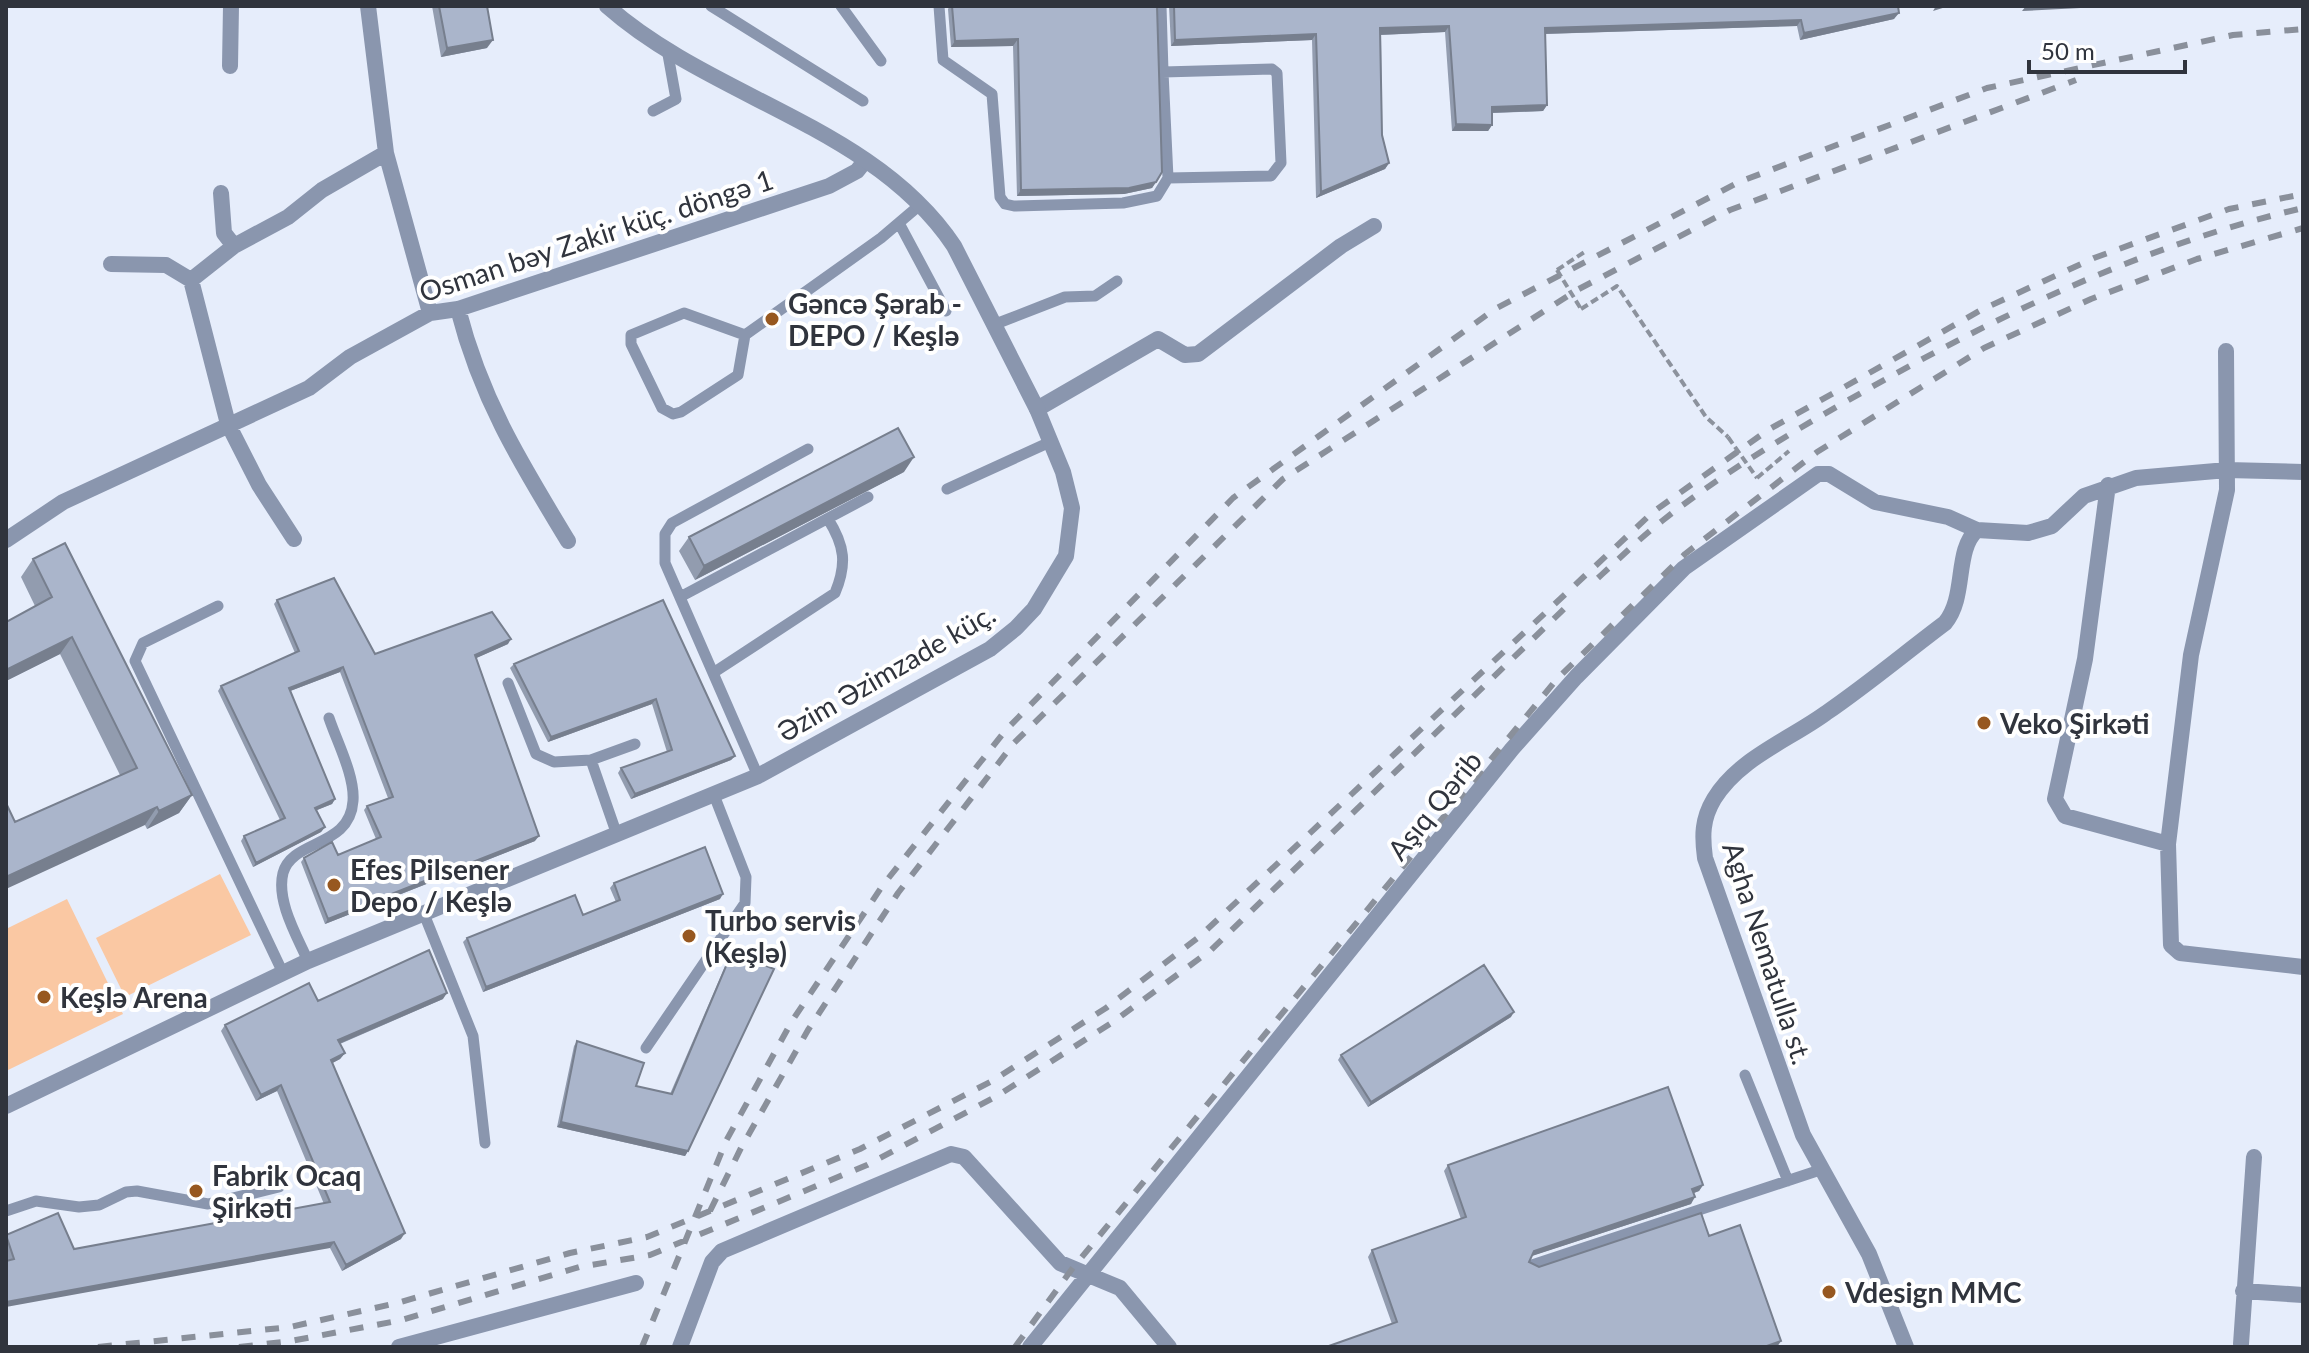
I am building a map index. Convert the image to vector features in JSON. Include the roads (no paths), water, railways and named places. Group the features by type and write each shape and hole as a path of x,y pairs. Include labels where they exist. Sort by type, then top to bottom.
{"street":[{"path":"230,66 231,6"},
{"path":"368,6 386,153 430,313"},
{"name":"Əzim Əzimzade küç.","path":"6,1106 308,961 758,776 990,649 1034,609 1066,556 1072,508 1063,472 1037,409 954,246 921,204 865,161 667,48 607,6"},
{"path":"191,280 234,246 288,217 322,190 386,153"},
{"name":"Osman bəy Zakir küç. döngə 1","path":"6,540 63,502 309,388 350,357 430,313 458,309 829,186 857,171 865,161"},
{"path":"221,193 224,233 234,246"},
{"path":"1037,409 1158,339 1185,355 1198,354 1341,246 1374,226"},
{"path":"111,264 166,265 180,270 191,280 228,424 259,485 294,539"},
{"path":"458,309 472,362 506,437 568,541"},
{"path":"2226,351 2227,470 2221,530 2191,655 2168,844 2171,945 2180,953 2303,967"},
{"path":"1977,530 2039,532 2069,512 2084,496 2108,485 2172,473 2227,470 2303,472"},
{"name":"Aşıq Qərib","path":"1030,1347 1512,749 1576,677 1684,568 1818,474 1829,474 1875,502 1948,517 1977,530"},
{"path":"2108,485 2085,659 2055,799 2065,816 2168,844"},
{"name":"Agha Nematulla st.","path":"1906,1347 1869,1254 1803,1135 1705,858 1704,819 1726,784 1777,742 1824,715 1945,623 1956,607 1967,544 1977,530"},
{"path":"680,1347 712,1262 722,1251 951,1154 964,1157 1060,1263 1088,1272 1120,1288 1169,1347"},
{"path":"2241,1344 2254,1157"},
{"path":"399,1347 636,1283"},
{"path":"2243,1291 2303,1295"}],"lane":[{"path":"711,6 863,101"},
{"path":"841,6 881,61"},
{"path":"939,6 943,60 986,87 996,102 1000,197 1005,204 1145,201 1157,196 1168,178 1161,6"},
{"path":"653,111 676,99 667,48"},
{"path":"1163,72 1272,69 1279,80 1281,163 1271,176 1168,178"},
{"path":"745,335 684,313 631,335 631,344 662,408 673,414 738,375 745,335 921,204"},
{"path":"899,223 946,311"},
{"path":"993,325 1065,297 1095,296 1117,281"},
{"path":"947,489 1050,442"},
{"path":"758,776 664,556 665,534 672,523 808,449"},
{"path":"680,597 868,497"},
{"path":"713,673 835,593 844,572 845,555 841,540 828,519"},
{"path":"218,606 143,643 135,661 283,973"},
{"path":"508,683 536,754 554,762 591,760 635,744"},
{"path":"308,961 287,915 282,880 284,869 295,857 342,830 351,817 354,798 329,718"},
{"path":"591,760 616,832"},
{"path":"646,1048 745,903 746,877 714,795"},
{"path":"424,914 473,1036 485,1143"},
{"path":"1745,1075 1788,1181"},
{"path":"1532,1265 1820,1170"},
{"path":"6,1211 36,1201 79,1207 99,1205 126,1192 137,1191 208,1204 279,1187"}],"railway":[{"path":"642,1347 726,1141 792,1021 883,885 1005,731 1233,498 1495,309 1739,182 1987,88 2233,35 2303,29"},
{"path":"710,1211 741,1148 808,1030 898,893 1014,743 1283,479 1577,290 1730,210 2076,80"},
{"path":"98,1347 290,1327 397,1303 570,1253 647,1237 860,1149 992,1081 1106,1008 1199,937 1653,512 1768,430 1981,310 2094,258 2229,209 2303,194"},
{"path":"1598,578 1662,521 1734,469 1835,408 1967,336 2076,284 2131,262 2245,223 2303,208"},
{"path":"1015,1347 1072,1269 1557,679 1685,554 1817,452 1984,348 2091,299 2197,259 2303,228"},
{"path":"239,1347 291,1341 402,1320 579,1267 650,1255 867,1165 997,1096 1113,1022 1211,950 1568,605"}],"place":[{"name":"Gəncə Şərab - DEPO / Keşlə","path":"772,319"},
{"name":"Veko Şirkəti","path":"1984,723"},
{"name":"Efes Pilsener Depo / Keşlə","path":"334,885"},
{"name":"Turbo servis (Keşlə)","path":"689,936"},
{"name":"Keşlə Arena","path":"44,997"},
{"name":"Fabrik Ocaq Şirkəti","path":"196,1191"},
{"name":"Vdesign MMC","path":"1829,1292"}]}
